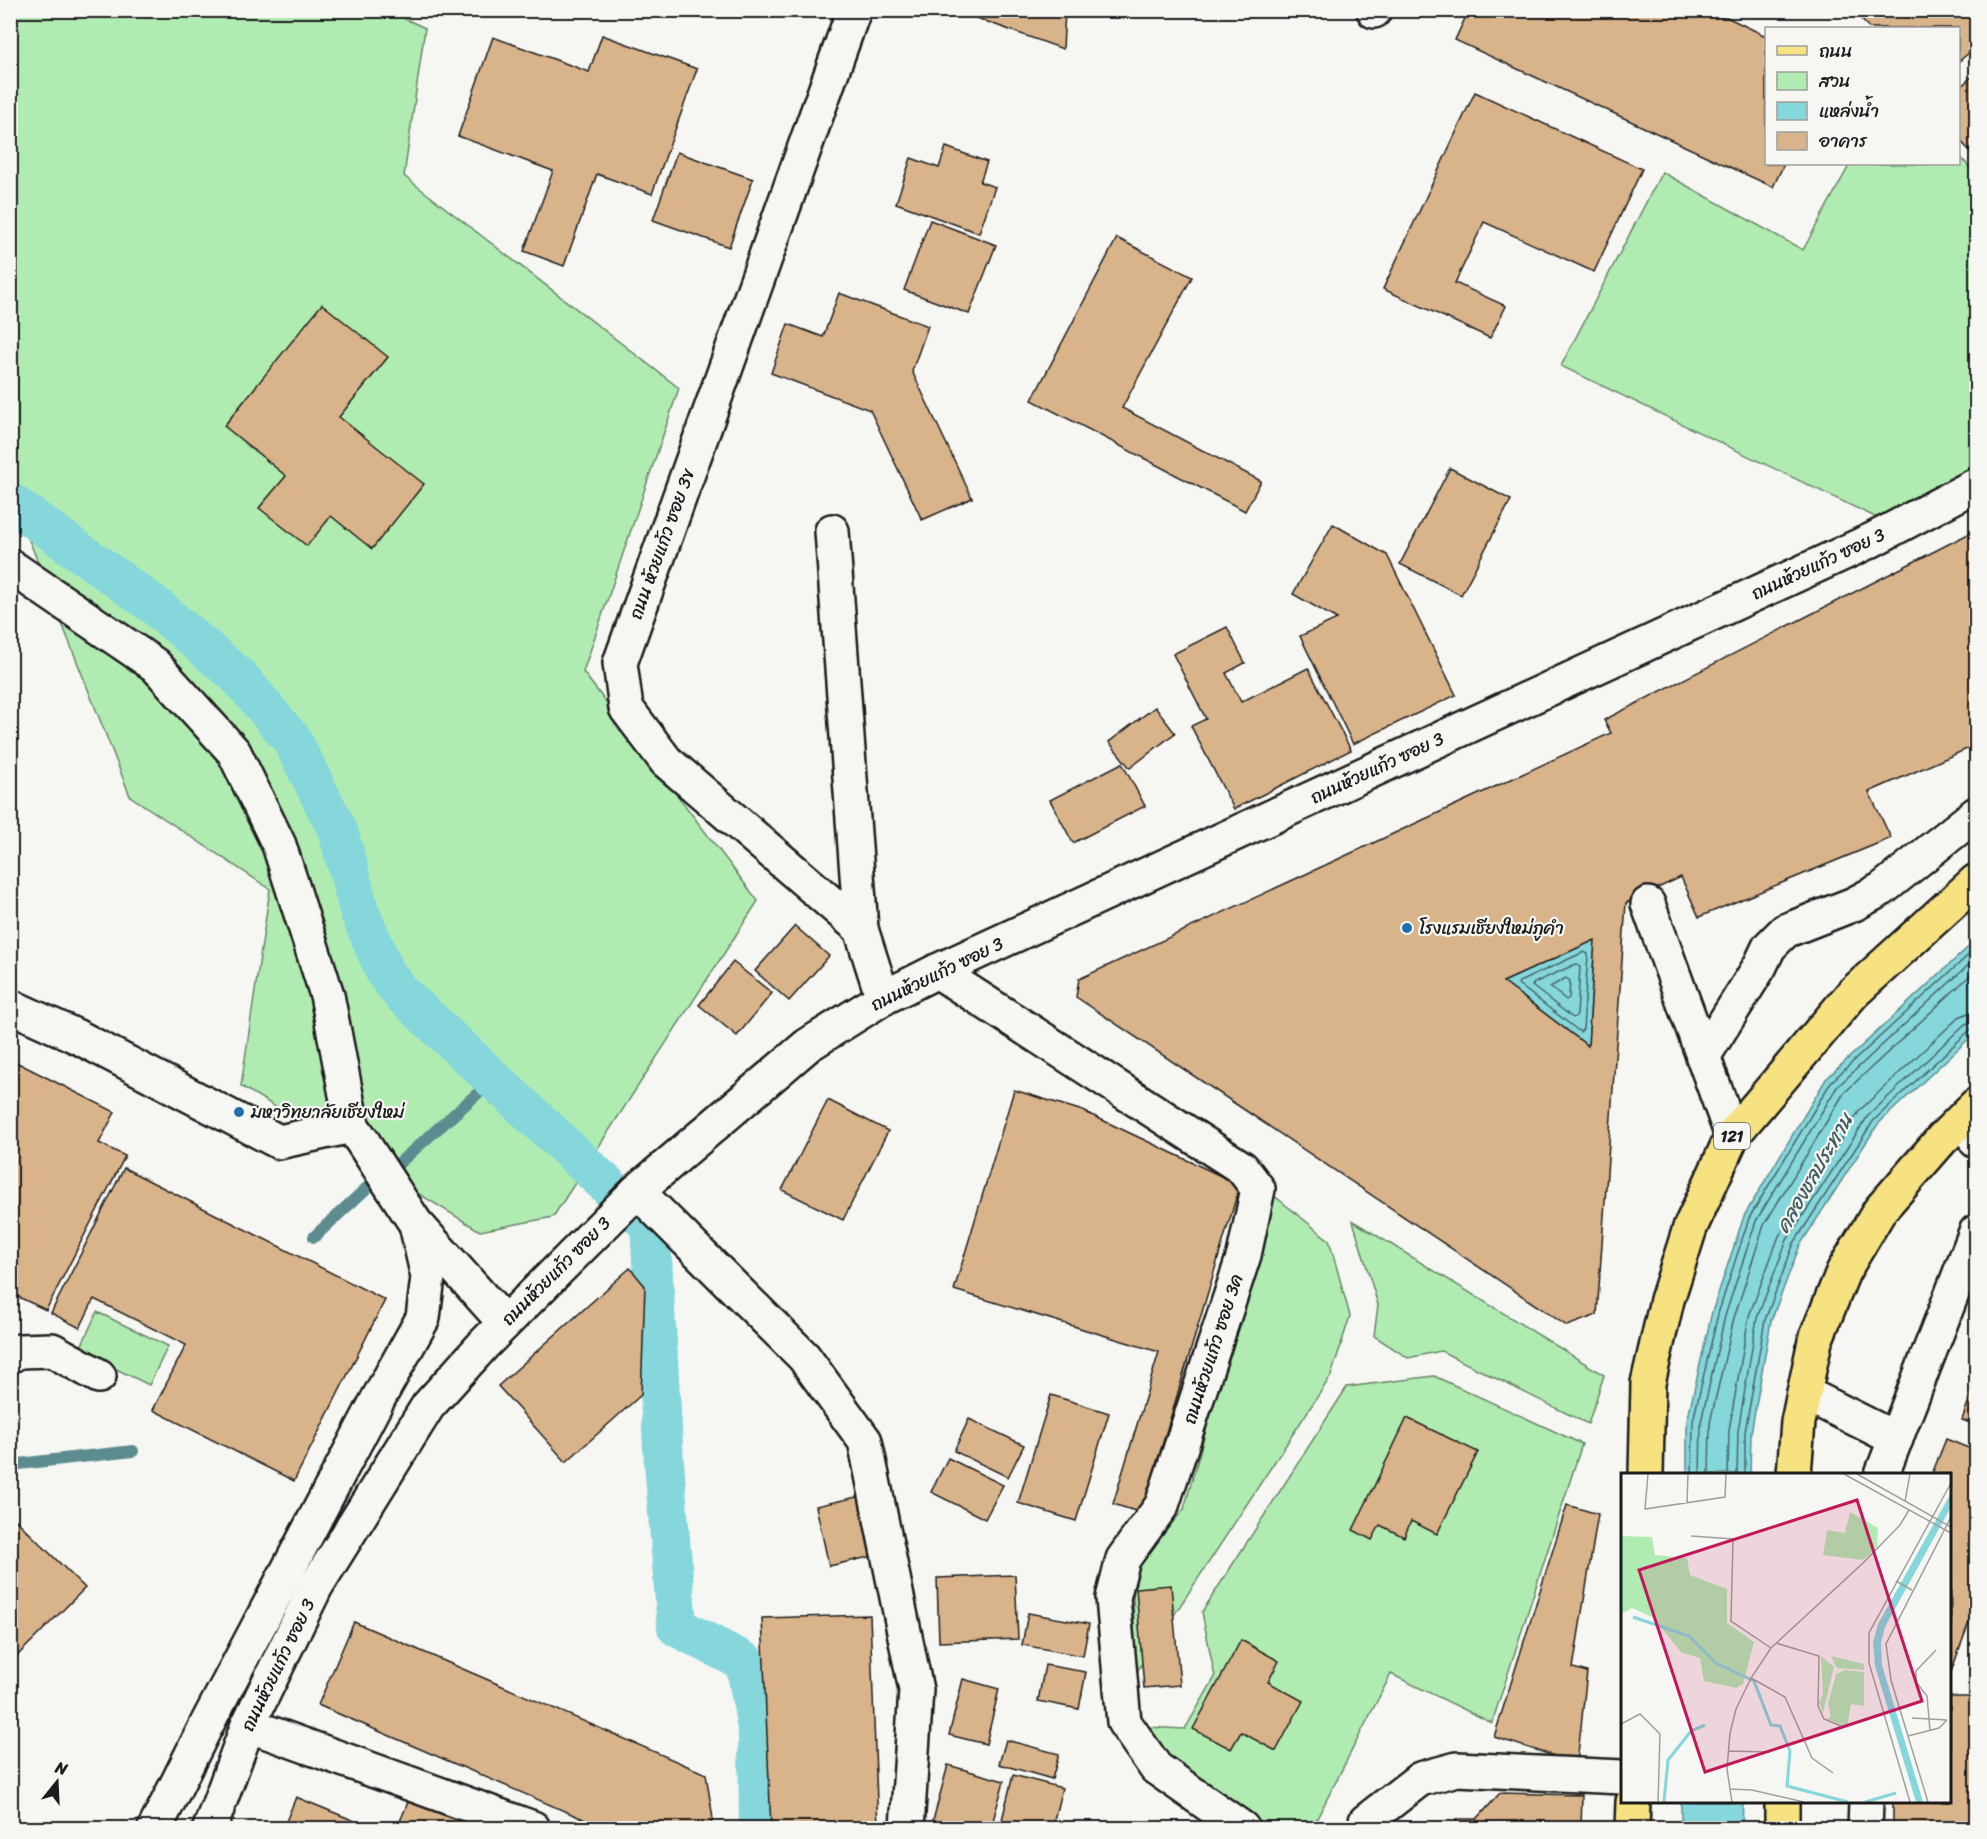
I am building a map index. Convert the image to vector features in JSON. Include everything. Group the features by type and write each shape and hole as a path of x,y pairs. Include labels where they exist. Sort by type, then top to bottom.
{"main road":[{"name":"121","path":"1646,1473 1648,1383 1667,1300 1690,1228 1732,1136 1853,993 1977,881"},
{"path":"1794,1473 1798,1422 1815,1341 1843,1272 1880,1210 1942,1139 1974,1119"},
{"path":"1632,1828 1633,1803"},
{"path":"1782,1803 1782,1828"}],"street":[{"name":"ถนน ห้วยแก้ว ซอย 3ข","path":"854,10 620,663 626,708 666,761 861,929"},
{"name":"ถนนห้วยแก้ว ซอย 3","path":"210,1828 248,1725 316,1586 429,1406 504,1322 637,1191 808,1046 883,998 937,971 1861,545 1977,485"},
{"path":"832,531 861,929 883,998"},
{"path":"10,566 155,665 234,752 279,845 327,995 352,1126 416,1224 504,1322"},
{"path":"1703,1057 1770,947 1785,931 1854,904 1882,889 1977,814"},
{"path":"1648,903 1732,1136"},
{"name":"ถนนห้วยแก้ว ซอย 3ค","path":"937,971 1233,1161 1242,1168 1258,1189 1244,1255 1162,1505 1123,1559 1113,1598 1124,1722 1156,1768 1242,1828"},
{"path":"10,1006 80,1038 279,1142 352,1126"},
{"path":"637,1191 804,1357 865,1441 916,1690 907,1828"},
{"path":"155,1828 378,1399 423,1318 428,1277 416,1224"},
{"path":"1882,1473 1977,1232"},
{"path":"10,1356 19,1351 52,1350 99,1376"},
{"path":"1804,1393 1896,1439"},
{"path":"248,1725 533,1828"},
{"path":"1366,1821 1420,1779 1457,1769 1621,1777"},
{"path":"1865,1828 1866,1803"}],"green space":[{"path":"386,10 425,28 404,176 679,388 583,672 758,901 553,1217 480,1231 241,1086 270,889 130,796 11,494 11,11"},
{"path":"1960,156 1976,175 1976,469 1877,518 1561,366 1662,172 1803,250 1849,165 1960,165"},
{"path":"1272,1194 1329,1240 1350,1316 1331,1376 1136,1673 1132,1571 1184,1509"},
{"path":"1353,1221 1604,1375 1588,1424 1441,1351 1408,1358 1374,1336 1378,1305"},
{"path":"97,1312 168,1346 149,1385 79,1351"},
{"path":"1434,1376 1582,1444 1492,1723 1391,1674 1312,1828 1264,1828 1162,1758 1146,1727 1185,1729 1215,1677 1202,1612 1347,1387"}],"water":[{"path":"1595,940 1588,1046 1503,982"},
{"name":"คลองชลประทาน","path":"1976,940 1976,1032 1878,1124 1800,1245 1771,1321 1751,1433 1750,1473 1687,1473 1687,1421 1712,1312 1744,1216 1826,1079"},
{"path":"1681,1803 1743,1803 1742,1828 1681,1828"}],"building":[{"path":"954,10 1065,10 1063,49"},
{"path":"1469,10 1712,10 1765,36 1765,165 1784,165 1773,187 1455,40"},
{"path":"1870,10 1976,10 1976,47 1960,60 1960,27 1868,27 1861,19"},
{"path":"602,35 697,69 652,194 597,174 564,266 524,251 553,171 458,136 493,37 589,72"},
{"path":"1976,73 1976,158 1960,140 1960,87"},
{"path":"1475,92 1642,169 1594,272 1484,222 1455,283 1506,306 1490,338 1383,289"},
{"path":"946,147 987,162 980,182 995,187 979,233 896,203 911,158 939,168"},
{"path":"677,152 753,179 729,247 653,220"},
{"path":"930,220 996,245 969,314 904,290"},
{"path":"1117,238 1192,277 1122,408 1261,481 1245,511 1032,400"},
{"path":"839,293 928,326 912,371 972,498 922,520 870,410 771,373 788,324 823,337"},
{"path":"322,304 388,357 339,417 424,484 372,549 331,516 307,546 259,508 286,476 224,426"},
{"path":"1450,468 1511,500 1461,595 1400,564"},
{"path":"1333,524 1387,555 1456,695 1353,744 1300,636 1337,619 1293,594"},
{"name":"โรงแรมเชียงใหม่ภูคำ","path":"1976,530 1976,745 1869,792 1891,838 1699,917 1681,877 1626,903 1597,1315 1567,1326 1076,997 1079,979 1611,733 1604,720","holes":["1595,940 1588,1046 1503,982"]},
{"path":"1227,627 1245,663 1226,673 1241,702 1308,668 1351,750 1234,809 1191,726 1206,719 1173,654"},
{"path":"1155,707 1175,733 1130,768 1109,742"},
{"path":"1122,763 1145,806 1073,843 1050,800"},
{"path":"795,926 829,956 789,1001 755,971"},
{"path":"733,962 772,993 737,1036 699,1005"},
{"path":"10,1059 115,1112 99,1143 125,1156 46,1310 10,1293"},
{"path":"1014,1090 1083,1111 1240,1185 1142,1513 1113,1504 1159,1352 954,1290"},
{"path":"828,1100 888,1131 843,1220 782,1190"},
{"path":"124,1168 385,1300 294,1481 153,1410 186,1345 94,1299 80,1328 51,1313"},
{"path":"630,1268 645,1286 641,1395 566,1462 498,1386"},
{"path":"1976,1380 1976,1425 1962,1420"},
{"path":"1051,1395 1109,1413 1076,1521 1018,1503"},
{"path":"1407,1418 1478,1452 1437,1534 1411,1521 1404,1537 1380,1525 1372,1540 1353,1530"},
{"path":"969,1419 1024,1445 1008,1477 954,1451"},
{"path":"1946,1439 1976,1451 1976,1603 1951,1672 1951,1473 1932,1473"},
{"path":"948,1458 1003,1485 985,1519 931,1492"},
{"path":"866,1495 878,1555 829,1566 816,1506"},
{"path":"1567,1505 1598,1514 1573,1668 1587,1672 1577,1763 1494,1737"},
{"path":"10,1514 85,1588 10,1663"},
{"path":"1015,1575 1018,1639 939,1642 937,1578"},
{"path":"1171,1585 1180,1685 1144,1688 1136,1588"},
{"path":"1028,1613 1089,1624 1083,1656 1022,1645"},
{"path":"870,1615 878,1828 771,1828 762,1618"},
{"path":"354,1622 706,1774 713,1819 709,1828 604,1828 318,1705"},
{"path":"1241,1640 1279,1661 1268,1682 1303,1701 1276,1751 1241,1732 1231,1749 1193,1729"},
{"path":"1045,1665 1086,1672 1079,1709 1038,1701"},
{"path":"963,1679 999,1689 986,1744 949,1735"},
{"path":"1951,1697 1976,1697 1976,1828 1893,1828 1893,1803 1951,1803"},
{"path":"1006,1740 1059,1754 1052,1779 999,1764"},
{"path":"948,1765 1004,1781 991,1828 931,1828"},
{"path":"1013,1775 1062,1788 1052,1828 1000,1828"},
{"path":"414,1788 508,1828 405,1828 398,1826"},
{"path":"1500,1793 1582,1795 1581,1828 1456,1828 1456,1819 1477,1819"},
{"path":"296,1797 372,1828 297,1828 285,1824"}],"waterway":[{"path":"10,502 154,605 239,677 292,740 338,831 360,913 386,974 402,994 650,1225 664,1462 677,1627 745,1662 758,1733 759,1828"},
{"path":"398,1164 494,1079"},
{"path":"314,1237 370,1185"},
{"path":"10,1465 133,1451"}],"place":[{"name":"โรงแรมเชียงใหม่ภูคำ","path":"1407,928"},
{"name":"มหาวิทยาลัยเชียงใหม่","path":"239,1112"}]}
